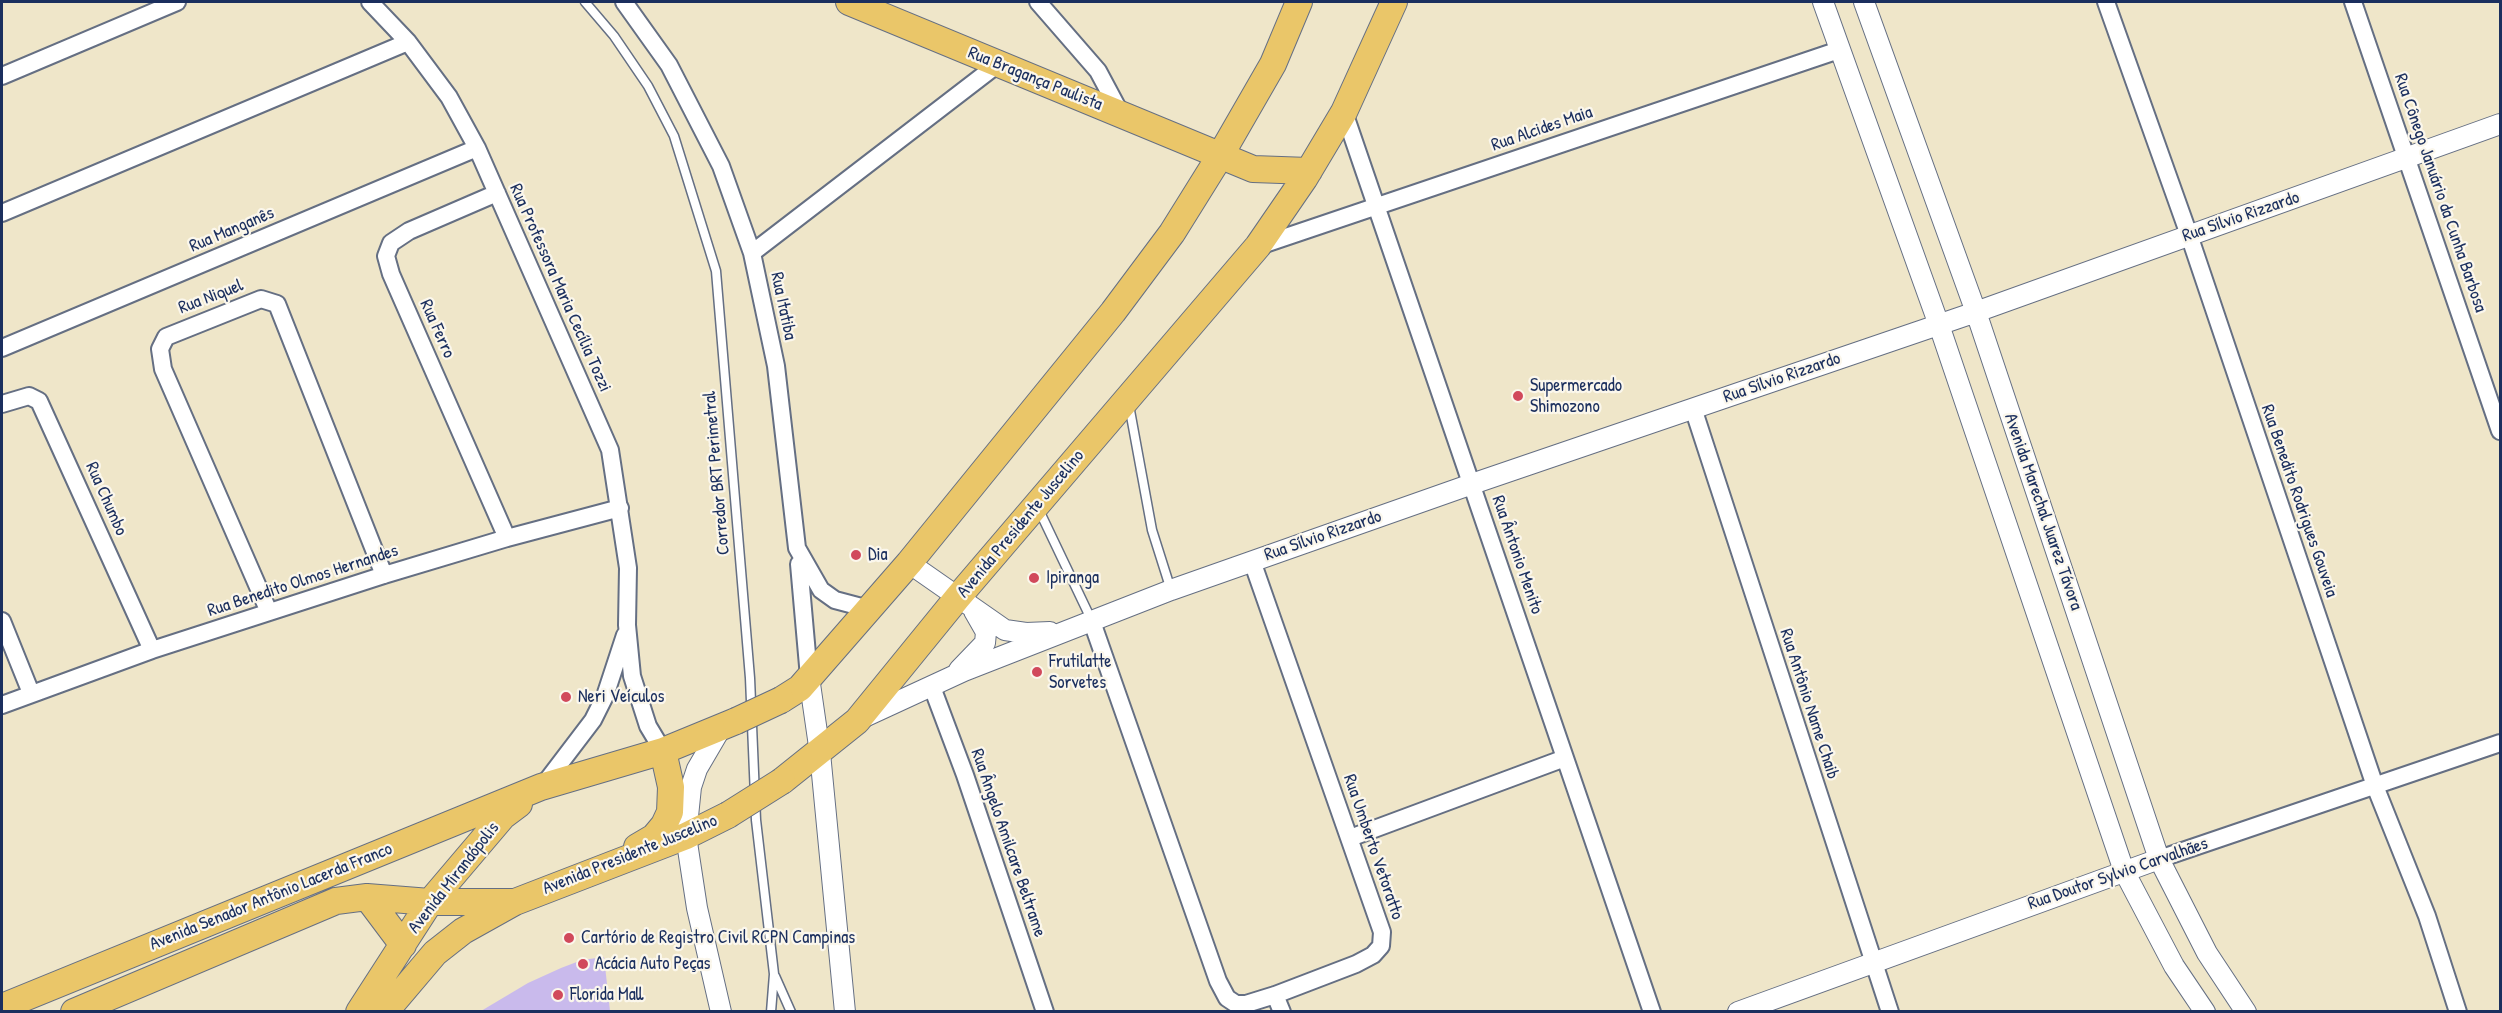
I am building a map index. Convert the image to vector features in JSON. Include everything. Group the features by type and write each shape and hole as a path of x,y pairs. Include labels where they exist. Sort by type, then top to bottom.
{"main road":[{"name":"Rua Bragança Paulista","path":"849,2 1254,169 1309,171"},
{"path":"541,787 663,750 729,725 781,700 800,688 909,563 1113,312 1172,232 1220,156 1273,64 1299,2"},
{"name":"Avenida Presidente Juscelino","path":"515,902 686,836 728,815 782,781 820,753 857,721 963,601 1037,505 1258,246 1309,171 1344,112 1394,2"},
{"path":"606,866 654,837 664,825 672,802 663,750"},
{"path":"631,760 671,787"},
{"name":"Avenida Mirandópolis","path":"359,1011 430,902 503,816 541,787"},
{"name":"Avenida Senador Antônio Lacerda Franco","path":"2,1007 541,787"},
{"path":"485,904 475,896 471,883 474,869 503,816"},
{"path":"367,897 403,945"},
{"name":"Avenida Senador Antônio Lacerda Franco","path":"74,1011 336,901 367,897 485,904 515,902"},
{"name":"Avenida Mirandópolis","path":"385,1011 435,953 464,931 515,902"}],"street":[{"path":"2,76 177,2"},
{"name":"Rua Professora Maria Cecília Tozzi","path":"370,2 408,42 449,97 477,148 610,450 628,568 627,625 635,693 648,726 663,750"},
{"name":"Rua Itatiba","path":"624,2 669,65 721,166 752,253 776,366 797,548 821,590 835,600 870,609"},
{"path":"1038,2 1098,71 1122,116"},
{"path":"1823,2 1939,325 2124,871 2174,966 2205,1011"},
{"name":"Avenida Marechal Juarez Távora","path":"1864,2 1976,312 2159,859 2207,953 2246,1011"},
{"name":"Rua Benedito Rodrigues Gouveia","path":"2106,2 2189,235 2375,786 2427,916 2458,1011"},
{"name":"Rua Cônego Januário da Cunha Barbosa","path":"2353,2 2500,431"},
{"path":"2,213 408,42"},
{"name":"Rua Alcides Maia","path":"1258,246 1839,50"},
{"path":"752,253 998,64"},
{"name":"Rua Ântonio Menito","path":"1344,112 1652,1011"},
{"name":"Rua Sílvio Rizzardo","path":"857,721 953,676 1091,619 1472,484 1939,325 2408,159 2500,124"},
{"name":"Rua Manganês","path":"2,348 477,148"},
{"name":"Rua Ferro","path":"497,193 409,231 392,243 386,256 507,538"},
{"name":"Rua Niquel","path":"269,612 163,369 160,349 166,337 261,299 277,304 384,575"},
{"name":"Rua Chumbo","path":"2,404 28,396 39,401 152,650"},
{"name":"Rua Antônio Name Chaib","path":"1693,408 1871,962 1890,1011"},
{"name":"Rua Benedito Olmos Hernandes","path":"2,705 152,650 384,575 507,538 620,508"},
{"path":"797,548 845,1011"},
{"name":"Rua Umberto Vetoratto","path":"1091,619 1218,981 1227,998 1236,1004 1246,1004 1275,994 1356,964 1382,946 1382,932 1252,561"},
{"name":"Rua Sílvio Rizzardo","path":"909,563 1005,630 1016,633 1065,631"},
{"path":"953,676 985,643 986,632 982,622 963,601"},
{"path":"2,621 32,693"},
{"name":"Rua Professora Maria Cecília Tozzi","path":"541,787 593,720 605,696 627,625"},
{"name":"Rua Ângelo Amilcare Beltrame","path":"932,687 965,775 1045,1011"},
{"path":"721,1011 697,908 686,836 691,787 697,770 729,725"},
{"name":"Rua Doutor Sylvio Carvalhães","path":"1738,1011 2124,871 2500,743"},
{"path":"1350,838 1565,758"},
{"path":"1275,994 1282,1011"}],"lane":[{"name":"Corredor BRT Perimetral","path":"585,2 614,36 648,86 674,136 716,272 750,678 756,820 774,974 771,1011"},
{"path":"1128,398 1152,530 1171,591"},
{"path":"1037,505 1091,619"},
{"name":"Corredor BRT Perimetral","path":"774,974 791,1011"}],"building":[{"name":"Florida Mall","path":"604,957 610,1011 481,1011 528,983 561,968 582,960"}],"place":[{"name":"Supermercado Shimozono","path":"1518,396"},
{"name":"Dia","path":"856,555"},
{"name":"Ipiranga","path":"1034,578"},
{"name":"Frutilatte Sorvetes","path":"1037,672"},
{"name":"Neri Veículos","path":"566,697"},
{"name":"Cartório de Registro Civil RCPN Campinas","path":"569,938"},
{"name":"Acácia Auto Peças","path":"583,964"},
{"name":"Florida Mall","path":"558,995"}]}
